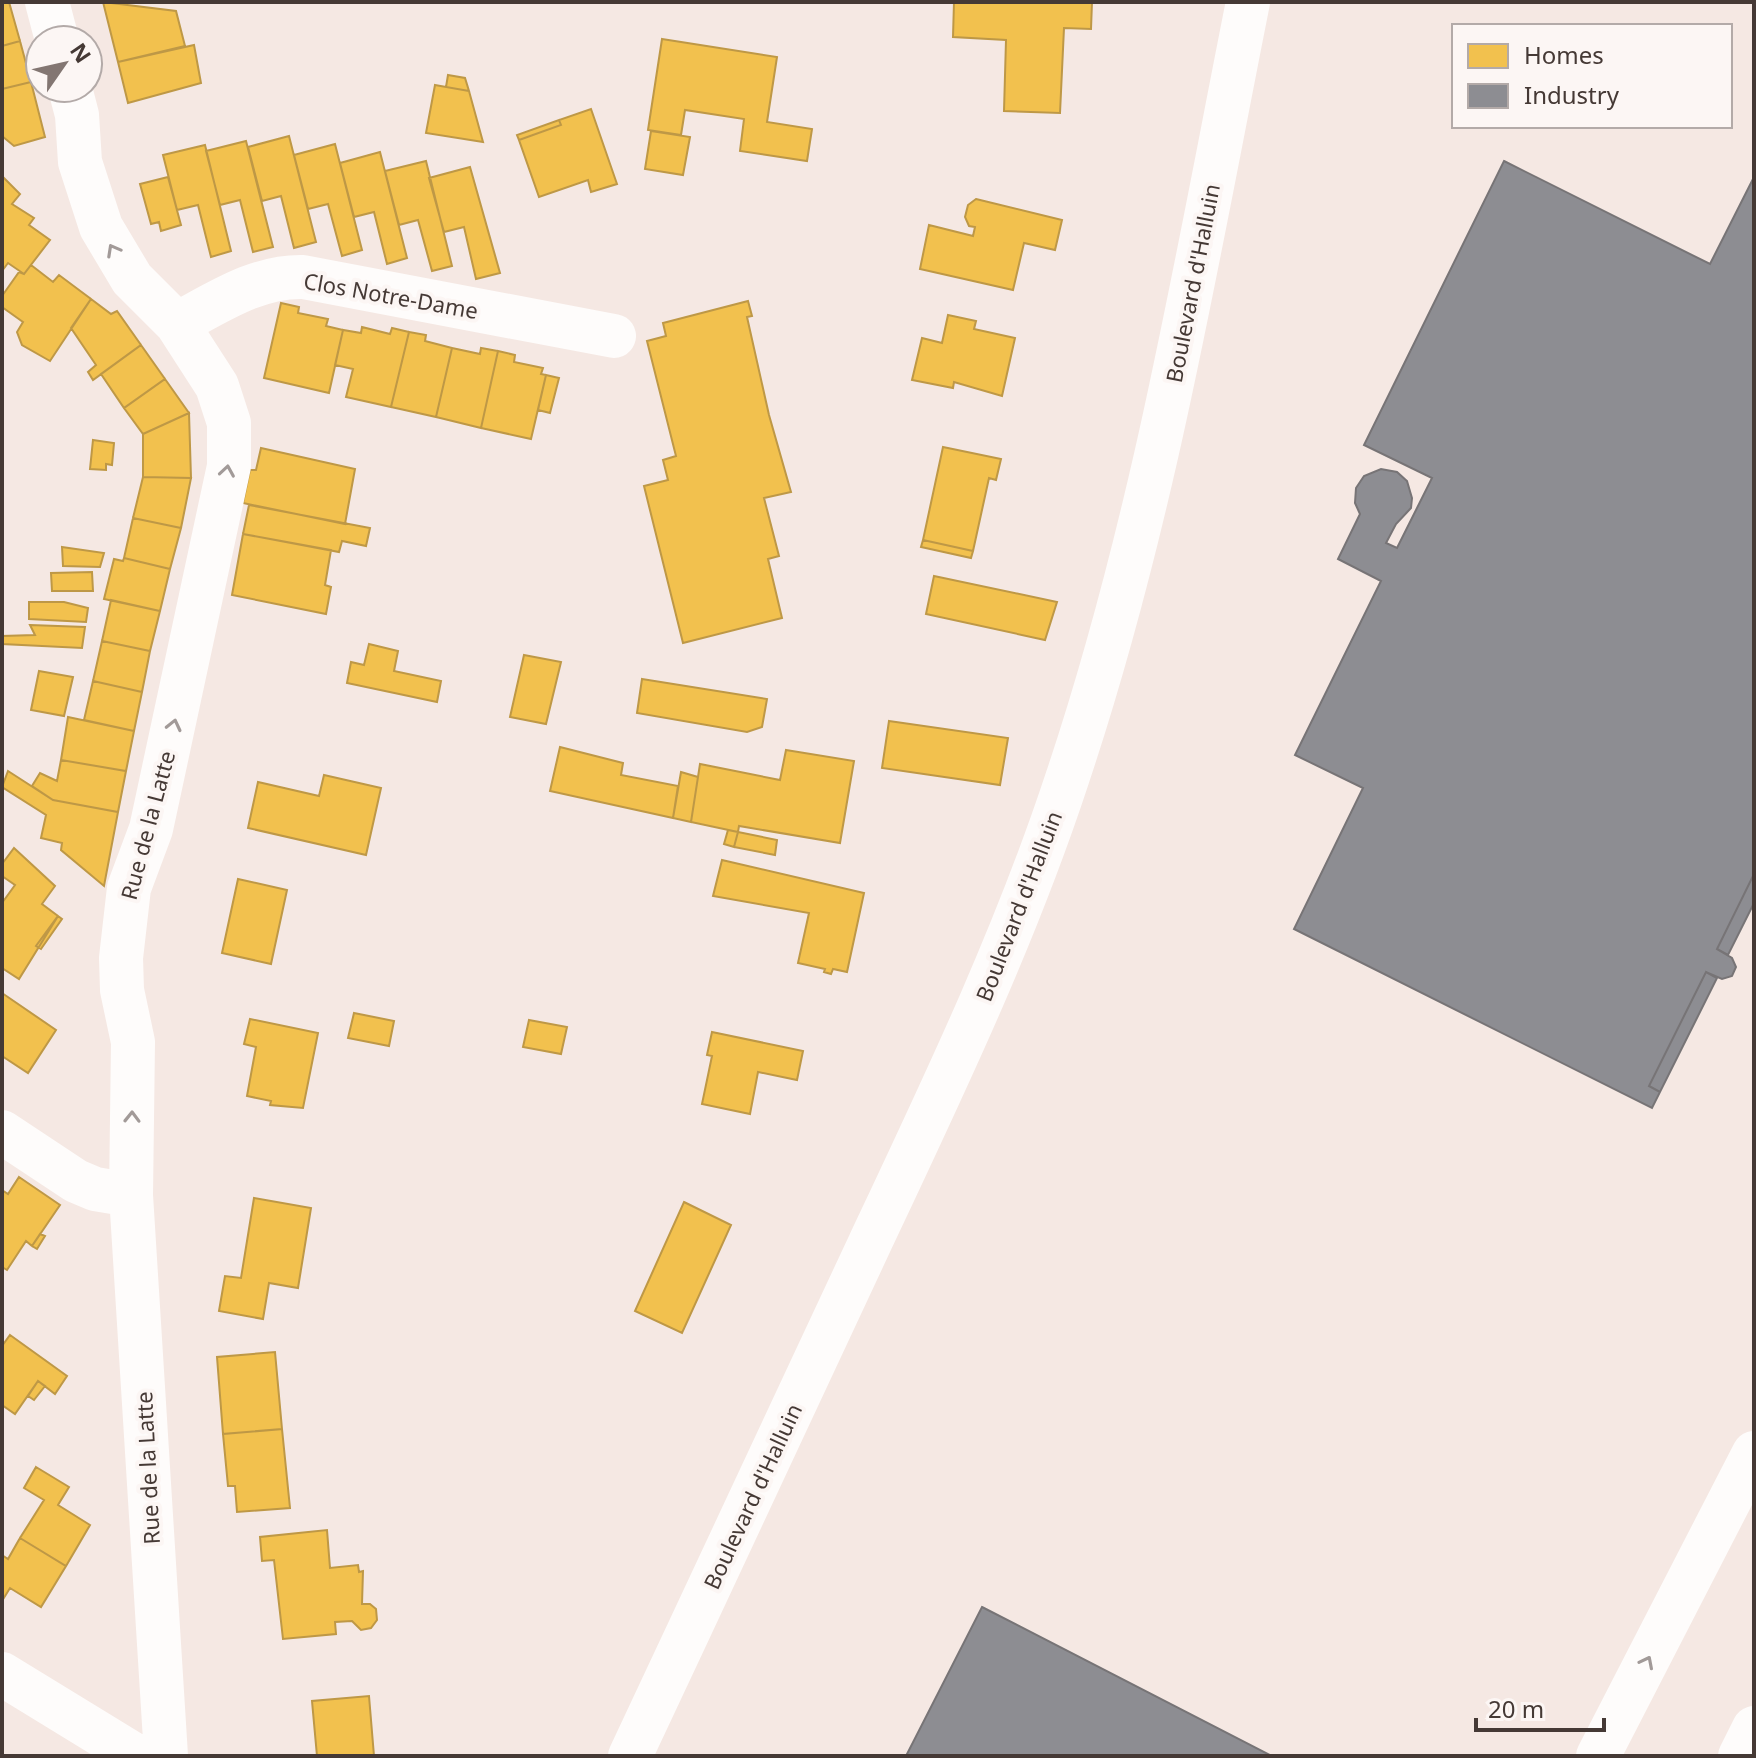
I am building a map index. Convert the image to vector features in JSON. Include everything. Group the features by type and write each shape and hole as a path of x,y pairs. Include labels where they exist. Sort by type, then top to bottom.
{"street":[{"path":"47,2 53,24"},
{"name":"Boulevard d'Halluin","path":"630,1756 972,1025 1037,865 1067,780 1121,604 1156,460 1248,2"},
{"name":"Rue de la Latte","path":"74,104 80,162 101,227 132,279 177,324 217,386 229,423 229,466 151,829 125,911 122,990 133,1042 131,1195 166,1756"},
{"name":"Clos Notre-Dame","path":"177,324 251,286 279,277 303,277 614,336"},
{"path":"2,1132 76,1181 95,1189 131,1195"},
{"path":"1598,1756 1744,1498 1754,1453"},
{"path":"2,1674 136,1756"},
{"path":"1740,1756 1754,1728"}],"building: Homes":[{"path":"2,2 9,2 20,41 2,46"},
{"path":"103,2 176,11 185,46 118,62"},
{"path":"954,2 1092,2 1091,29 1064,28 1060,113 1004,111 1006,40 953,37"},
{"path":"662,39 777,57 767,122 812,129 807,161 740,151 744,119 685,110 681,135 648,130"},
{"path":"20,41 24,56 24,84 2,89 2,46"},
{"path":"194,45 201,83 128,103 118,62"},
{"path":"448,75 465,78 469,91 446,87"},
{"path":"24,84 24,104 37,104 45,137 14,146 2,136 2,89"},
{"path":"435,85 469,91 483,142 426,133"},
{"path":"591,109 617,184 591,192 588,180 539,197 519,140 561,125 559,120"},
{"path":"559,120 561,125 519,140 517,135"},
{"path":"651,131 690,137 683,175 645,169"},
{"path":"289,136 316,242 294,248 281,196 262,201 248,147"},
{"path":"246,141 273,247 253,252 240,200 220,205 206,151"},
{"path":"335,144 362,250 342,256 328,204 308,209 294,155"},
{"path":"205,145 231,251 211,257 198,205 177,210 163,155"},
{"path":"380,152 407,258 387,264 374,212 354,217 340,163"},
{"path":"426,161 452,266 432,271 418,220 399,225 385,171"},
{"path":"470,167 500,273 476,279 464,227 444,232 429,178"},
{"path":"2,176 20,194 12,204 34,218 29,225 50,240 24,274 8,263 2,271"},
{"path":"168,177 181,225 161,231 159,222 151,224 140,184"},
{"path":"976,199 1062,220 1055,250 1024,243 1013,290 920,269 929,225 973,236 975,227 969,226 965,217 968,205"},
{"path":"31,265 53,282 59,275 91,299 50,361 22,345 17,332 23,322 2,307 2,296 19,272 24,274"},
{"path":"91,299 111,314 117,311 141,345 93,380 88,372 96,365 71,328"},
{"path":"748,301 752,316 747,317 769,415 791,492 764,498 779,556 768,559 782,618 683,643 644,486 668,480 663,460 676,456 647,341 666,336 663,323"},
{"path":"281,303 299,307 298,313 328,319 326,326 343,330 329,393 264,378"},
{"path":"948,315 976,321 974,329 1015,338 1002,396 954,382 953,388 912,380 922,338 942,343"},
{"path":"362,327 390,334 392,328 409,332 391,407 346,397 353,369 335,365 343,330 361,333"},
{"path":"409,332 426,335 425,341 452,348 436,417 391,407"},
{"path":"141,345 165,379 124,408 101,374"},
{"path":"452,348 480,354 481,348 498,351 481,428 436,417"},
{"path":"498,351 515,355 514,362 543,368 541,374 546,375 531,439 481,428"},
{"path":"546,375 559,378 550,413 538,410"},
{"path":"165,379 189,413 143,434 124,408"},
{"path":"189,413 191,478 143,477 143,434"},
{"path":"93,440 114,443 112,465 106,464 106,470 90,469"},
{"path":"943,447 1001,459 996,480 989,478 973,551 923,540"},
{"path":"261,448 355,469 345,524 243,503 250,470 256,470"},
{"path":"143,477 191,478 181,528 133,518"},
{"path":"249,505 370,528 366,546 342,541 339,552 243,534"},
{"path":"133,518 181,528 170,569 124,558"},
{"path":"243,534 331,550 325,585 331,587 326,614 232,595"},
{"path":"923,540 973,551 971,558 921,547"},
{"path":"62,547 104,553 100,567 63,566"},
{"path":"124,558 170,569 160,611 104,599 114,559 123,561"},
{"path":"92,572 93,591 52,591 51,573"},
{"path":"934,576 1057,602 1045,640 926,614"},
{"path":"111,600 160,611 150,651 102,641"},
{"path":"29,602 64,602 88,608 86,622 29,619"},
{"path":"30,625 85,627 82,648 2,644 2,636 35,635"},
{"path":"102,641 150,651 142,692 93,681"},
{"path":"369,644 398,651 394,671 441,681 437,702 347,683 351,662 364,665"},
{"path":"524,655 561,662 546,724 510,717"},
{"path":"39,671 73,677 64,716 31,710"},
{"path":"642,679 767,699 762,727 747,732 637,713"},
{"path":"93,681 142,692 134,731 84,720"},
{"path":"68,717 134,731 126,771 61,760"},
{"path":"889,721 1008,738 1000,785 882,768"},
{"path":"560,747 623,763 621,775 678,786 673,818 550,791"},
{"path":"786,750 854,761 840,843 739,826 738,832 691,822 700,764 780,780"},
{"path":"61,760 126,771 118,812 53,800 32,786 40,773 57,781"},
{"path":"8,771 53,800 118,812 104,886 61,850 62,843 41,838 46,815 2,787"},
{"path":"681,772 698,777 691,822 673,818"},
{"path":"324,775 381,788 366,855 248,828 258,782 319,796"},
{"path":"728,830 738,832 734,847 724,844"},
{"path":"738,832 777,840 775,855 734,847"},
{"path":"14,848 55,886 42,904 58,916 19,979 2,968 2,903 15,885 2,876 2,864"},
{"path":"722,860 864,893 847,972 833,969 831,974 824,972 825,969 798,963 809,913 713,896"},
{"path":"238,879 287,890 271,964 222,953"},
{"path":"58,916 62,919 41,949 36,946"},
{"path":"2,993 56,1030 28,1073 2,1056"},
{"path":"354,1013 394,1021 389,1046 348,1038"},
{"path":"250,1019 318,1033 303,1108 270,1105 271,1101 247,1096 256,1047 244,1044"},
{"path":"529,1020 567,1027 561,1054 523,1047"},
{"path":"712,1032 803,1051 797,1080 758,1072 750,1114 702,1104 712,1056 707,1055"},
{"path":"19,1177 60,1205 32,1246 26,1241 7,1270 2,1267 2,1190 8,1194"},
{"path":"254,1198 311,1208 298,1288 269,1283 263,1319 219,1311 225,1276 241,1278"},
{"path":"684,1202 731,1225 682,1333 635,1311"},
{"path":"40,1234 45,1236 37,1249 32,1246"},
{"path":"10,1335 67,1376 55,1394 38,1381 15,1414 2,1405 2,1346"},
{"path":"275,1352 282,1429 223,1434 217,1357"},
{"path":"38,1381 45,1386 34,1400 28,1396"},
{"path":"282,1429 290,1508 237,1512 235,1486 228,1486 223,1434"},
{"path":"36,1467 69,1487 58,1505 90,1525 66,1566 20,1538 44,1500 24,1488"},
{"path":"327,1530 330,1568 358,1565 359,1572 363,1571 362,1604 370,1604 376,1609 377,1620 371,1628 361,1630 352,1621 335,1622 336,1634 283,1639 274,1560 262,1561 260,1537"},
{"path":"20,1538 66,1566 41,1607 10,1588 2,1601 2,1555 8,1559"},
{"path":"369,1696 374,1756 317,1756 312,1701"}],"building: Industry":[{"path":"1504,161 1710,264 1754,177 1754,874 1717,949 1732,958 1736,967 1732,976 1722,979 1706,972 1649,1086 1660,1092 1652,1108 1294,929 1363,788 1295,755 1381,581 1338,559 1360,514 1355,503 1356,488 1364,476 1381,469 1397,472 1407,481 1412,498 1411,508 1396,524 1386,543 1397,548 1432,478 1364,445"},
{"path":"1754,874 1754,903 1728,955 1717,949"},
{"path":"1706,972 1717,978 1660,1092 1649,1086"},
{"path":"982,1607 1272,1756 906,1756"}]}
